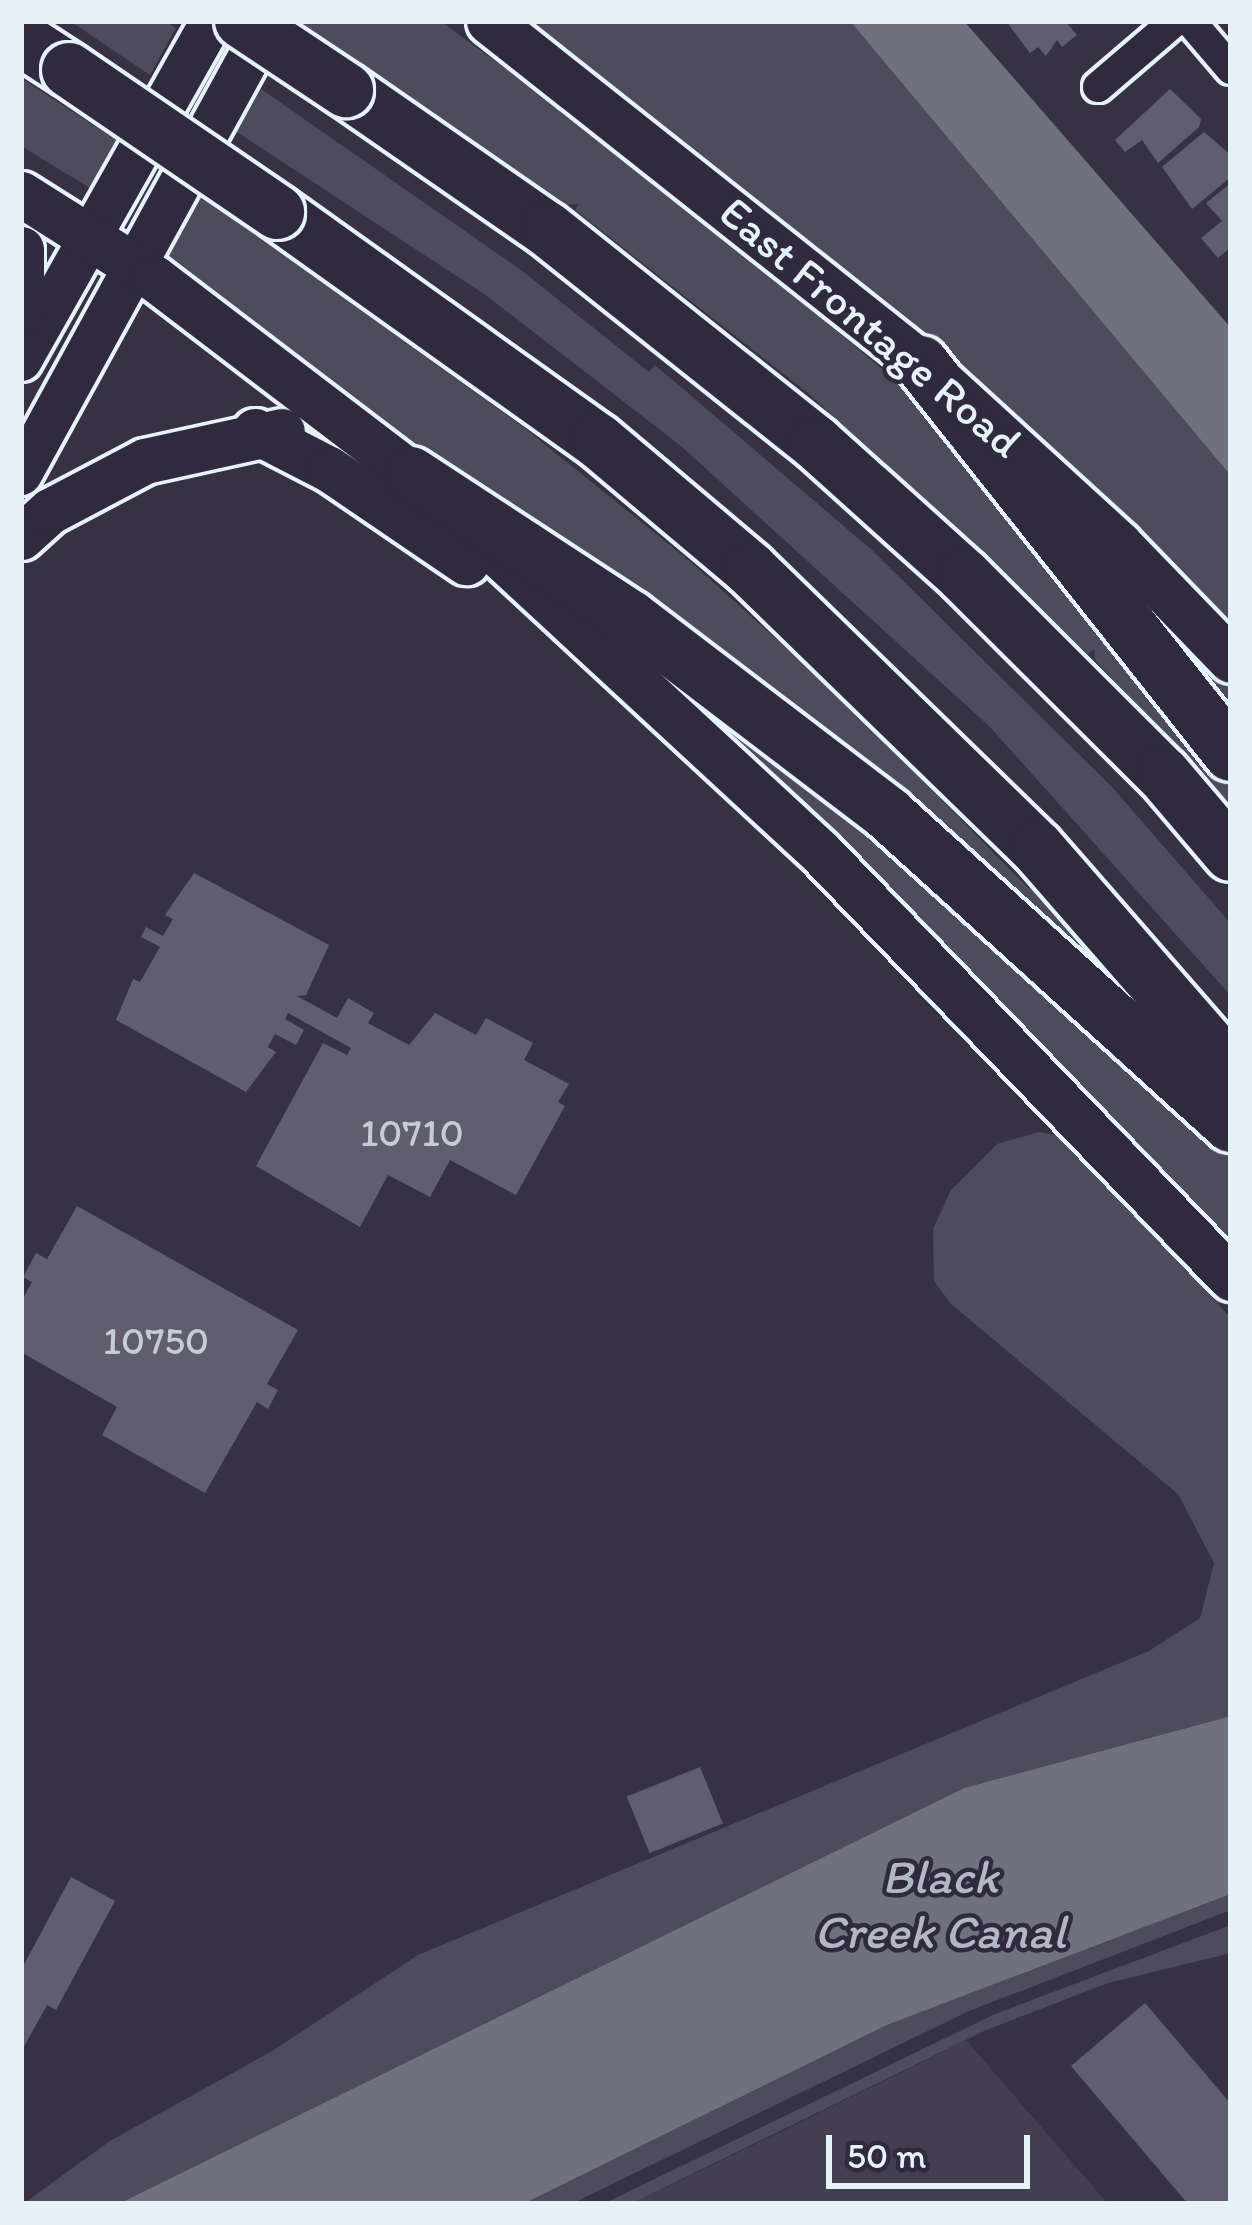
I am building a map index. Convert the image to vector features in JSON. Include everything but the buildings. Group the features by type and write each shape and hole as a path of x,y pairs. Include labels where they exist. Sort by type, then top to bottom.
{"highway":[{"path":"242,21 598,267 816,443 980,592 1163,774 1231,854"},
{"path":"21,39 278,212 597,440 750,569 1037,848 1231,1070"},
{"path":"921,363 1231,754"},
{"path":"411,474 632,618 888,814 1231,1125"}],"main road":[{"path":"21,360 212,21"},
{"path":"21,474 269,21"},
{"name":"East Frontage Road","path":"489,21 921,363 1120,544 1231,660"},
{"path":"21,194 136,267 411,474 629,684 905,936 1231,1278"},
{"path":"21,248 21,312"},
{"path":"21,538 50,511 145,460 255,431 351,429"},
{"path":"255,431 417,524 629,684"}],"street":[{"path":"1098,87 1175,21"},
{"path":"1190,21 1231,70"}],"shaded area":[{"path":"70,21 165,21 176,28 150,75"},
{"path":"440,21 630,159 911,393 1231,776 1231,807 1095,660 1094,649 1088,654 809,394 575,210 579,204 567,205 296,22"},
{"path":"521,21 850,21 1231,476 1231,640 970,384 783,222"},
{"path":"21,78 116,140 90,188 21,146"},
{"path":"261,89 521,270 649,372 655,365 873,551 1113,788 1231,924 1231,996 990,727 681,446 487,296 237,132"},
{"path":"200,195 527,430 692,563 846,702 1028,888 1037,887 1120,983 1110,994 163,264"},
{"path":"1075,528 1231,686 1231,732"},
{"path":"542,576 855,809 1231,1150 1231,1255"},
{"path":"1039,1132 1066,1137 1231,1318 1231,1716 964,1788 118,2204 23,2204 110,2141 274,2050 418,1955 1149,1651 1200,1618 1214,1563 1178,1494 951,1304 934,1281 933,1229 951,1190 997,1144"},
{"path":"1231,1894 1231,1910 969,2011 571,2204 523,2204 887,2025"},
{"path":"1231,1925 1231,1953 1108,1983 984,2031 631,2204 603,2204 995,2014"},
{"path":"966,2040 1108,2204 631,2204 785,2130"}],"water":[{"path":"850,21 964,21 1231,328 1231,476"},
{"name":"Black Creek Canal","path":"1231,1716 1231,1894 887,2025 523,2204 118,2204 964,1788"}]}
